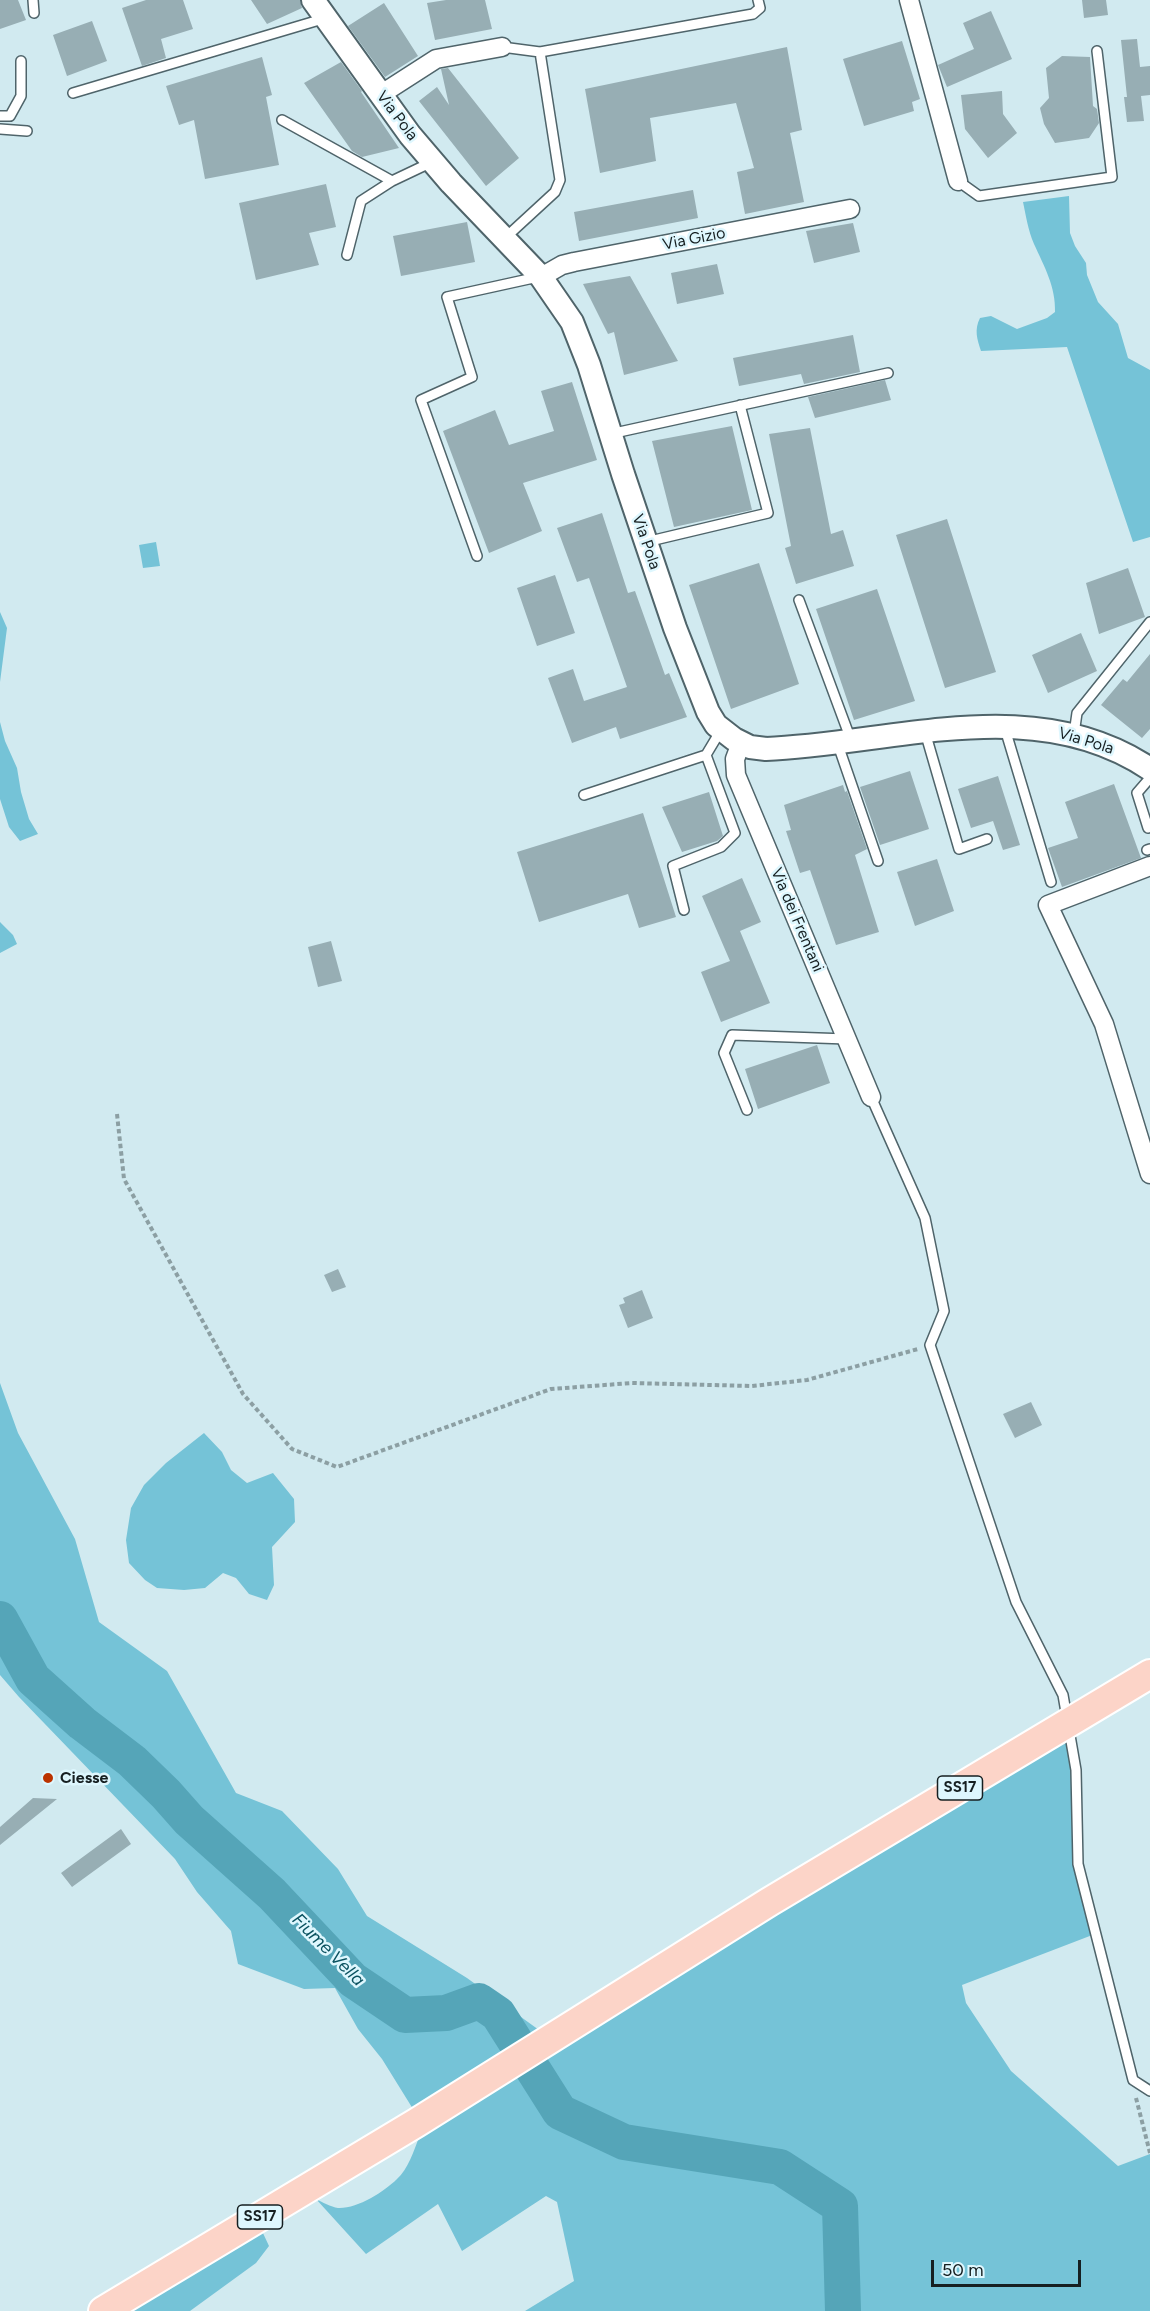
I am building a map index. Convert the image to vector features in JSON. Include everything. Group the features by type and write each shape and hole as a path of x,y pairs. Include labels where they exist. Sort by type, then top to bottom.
{"main road":[{"name":"SS17","path":"103,2311 416,2122 769,1902 1150,1674"}],"street":[{"path":"909,0 958,181"},
{"name":"Via Pola","path":"319,9 380,95 432,162 541,277 572,322 589,365 675,628 708,712 721,730 741,743 766,750 925,732 1005,726 1040,728 1074,734 1107,745 1150,769"},
{"path":"380,95 436,59 502,47"},
{"name":"Via Gizio","path":"541,277 562,265 574,262 850,209"},
{"name":"Via dei Frentani","path":"741,743 735,759 736,775 871,1096"},
{"path":"1149,855 1048,904 1104,1024 1150,1174"}],"lane":[{"path":"33,0 34,14"},
{"path":"502,47 540,52 753,14 760,8 758,0"},
{"path":"73,93 319,9"},
{"path":"958,181 979,196 1112,177 1097,51"},
{"path":"505,238 558,186 560,180 540,52"},
{"path":"0,116 10,116 21,96 21,61"},
{"path":"282,120 392,181"},
{"path":"0,129 27,130"},
{"path":"347,255 361,201 392,181 432,162"},
{"path":"477,556 421,400 472,377 447,297 541,277"},
{"path":"610,434 888,373"},
{"path":"646,542 768,513 740,405"},
{"path":"799,600 844,741 878,861"},
{"path":"1074,734 1077,713 1150,622"},
{"path":"1005,726 1051,882"},
{"path":"584,795 706,755 721,730"},
{"path":"925,732 959,849 987,839"},
{"path":"684,910 673,866 721,847 735,833 706,755"},
{"path":"1150,778 1137,793 1148,828 1150,827"},
{"path":"747,1110 724,1053 732,1035 847,1039"},
{"path":"871,1096 925,1218 944,1311 930,1346 1016,1602 1063,1695 1076,1770 1078,1864 1133,2080 1150,2091"}],"path":[{"path":"117,1114 124,1179 243,1394 292,1449 337,1467 550,1389 632,1383 752,1386 807,1380 930,1346"},
{"path":"1133,2080 1150,2153"}],"shaded area":[{"path":"1069,196 1070,233 1086,263 1087,275 1098,302 1118,324 1128,358 1150,370 1150,537 1133,542 1067,347 981,351 977,338 980,318 991,316 1017,329 1047,318 1055,312 1054,294 1032,239 1023,202"},
{"path":"156,542 160,566 143,568 139,545"},
{"path":"0,612 7,628 0,682"},
{"path":"0,722 5,741 17,768 29,819 38,834 20,841 9,827 0,799"},
{"path":"0,922 13,935 17,944 0,953"},
{"path":"0,1383 18,1433 75,1539 99,1622 167,1671 236,1793 282,1811 338,1869 367,1916 467,1978 539,2030 413,2109 382,2059 358,2029 335,1988 304,1989 238,1964 231,1931 197,1892 175,1859 0,1675"},
{"path":"204,1433 222,1452 231,1470 247,1483 273,1473 294,1499 295,1522 272,1547 274,1585 267,1600 249,1594 236,1578 223,1573 205,1588 184,1590 157,1588 145,1580 129,1563 126,1540 131,1508 144,1485 166,1463"},
{"path":"1071,1739 1078,1864 1095,1934 962,1985 966,2003 1011,2071 1118,2166 1150,2154 1150,2311 525,2311 574,2281 557,2202 546,2196 462,2251 438,2204 366,2254 316,2199 338,2208 345,2208 362,2203 378,2194 401,2175 419,2137 776,1914"},
{"path":"262,2231 269,2246 256,2263 190,2311 131,2311"}],"building":[{"path":"0,0 18,0 26,20 0,29"},
{"path":"146,0 183,0 193,29 161,39 166,58 142,66 122,8"},
{"path":"251,0 300,0 302,8 267,24"},
{"path":"446,0 485,0 492,29 435,40 427,3"},
{"path":"1082,0 1106,0 1108,15 1084,18"},
{"path":"384,3 418,56 385,77 348,26"},
{"path":"991,11 1012,59 947,87 938,65 974,49 963,23"},
{"path":"92,21 107,61 67,76 53,35"},
{"path":"1137,39 1140,67 1150,66 1150,95 1141,96 1144,121 1127,122 1124,97 1127,97 1121,40"},
{"path":"902,41 920,99 912,102 914,111 864,126 843,59"},
{"path":"787,47 802,130 790,133 804,202 745,214 737,172 754,168 736,103 650,118 656,161 600,173 585,89"},
{"path":"1062,56 1090,57 1093,106 1097,109 1099,123 1089,138 1055,143 1044,124 1040,108 1049,98 1046,68"},
{"path":"262,57 272,95 266,97 279,165 205,179 194,120 179,125 166,86"},
{"path":"341,62 399,148 362,157 352,151 304,83"},
{"path":"448,68 519,158 486,186 419,101 437,87 449,105 441,69"},
{"path":"1002,91 1003,114 1017,133 988,158 965,129 961,95"},
{"path":"326,184 336,227 309,233 319,265 256,280 239,203"},
{"path":"693,190 698,218 579,241 574,212"},
{"path":"467,222 475,262 401,276 393,236"},
{"path":"853,223 860,252 814,263 806,231"},
{"path":"717,264 724,294 677,304 671,273"},
{"path":"630,276 678,361 624,375 614,332 608,334 583,284"},
{"path":"853,335 860,372 804,384 801,374 739,386 733,358"},
{"path":"885,380 891,400 815,418 808,397"},
{"path":"572,382 597,460 523,483 542,531 489,553 443,431 495,410 509,445 554,431 541,391"},
{"path":"732,426 752,510 674,527 652,441"},
{"path":"810,428 831,534 843,530 854,566 796,584 785,548 791,546 769,434"},
{"path":"602,513 628,593 635,591 665,675 669,673 687,717 620,739 616,727 572,743 548,678 573,669 584,701 627,687 589,578 577,582 557,528"},
{"path":"947,519 996,672 945,688 896,535"},
{"path":"759,563 799,684 731,709 689,585"},
{"path":"1128,568 1145,617 1099,634 1086,583"},
{"path":"555,575 575,633 537,646 517,588"},
{"path":"877,589 915,701 854,720 816,609"},
{"path":"1081,633 1097,671 1048,693 1032,655"},
{"path":"1150,654 1150,729 1142,738 1101,705 1123,679 1127,682"},
{"path":"910,771 929,829 880,845 860,787"},
{"path":"998,776 1020,845 1003,850 993,821 971,828 958,789"},
{"path":"1114,784 1141,858 1062,887 1048,848 1078,838 1065,802"},
{"path":"843,785 867,849 855,855 879,932 836,945 810,870 800,873 786,831 791,830 784,805"},
{"path":"709,792 723,836 717,841 682,852 662,807"},
{"path":"643,813 676,917 639,928 628,894 539,922 517,852"},
{"path":"937,859 954,911 915,926 897,872"},
{"path":"742,878 761,922 740,931 770,1003 721,1022 701,972 730,961 702,896"},
{"path":"331,941 342,981 318,987 308,947"},
{"path":"817,1045 830,1083 758,1109 745,1069"},
{"path":"338,1269 346,1287 332,1292 324,1275"},
{"path":"642,1290 653,1318 628,1328 619,1305 625,1303 623,1298"},
{"path":"1031,1402 1042,1425 1015,1438 1003,1414"},
{"path":"33,1798 57,1799 0,1845 0,1827"},
{"path":"121,1829 131,1844 72,1887 61,1873"}],"waterway":[{"name":"Fiume Vella","path":"0,1619 33,1679 82,1723 132,1761 189,1820 272,1894 353,1980 405,2015 446,2013 479,2001 498,2014 560,2112 624,2142 780,2167 840,2206 843,2311"}],"place":[{"name":"Ciesse","path":"48,1778"}]}
